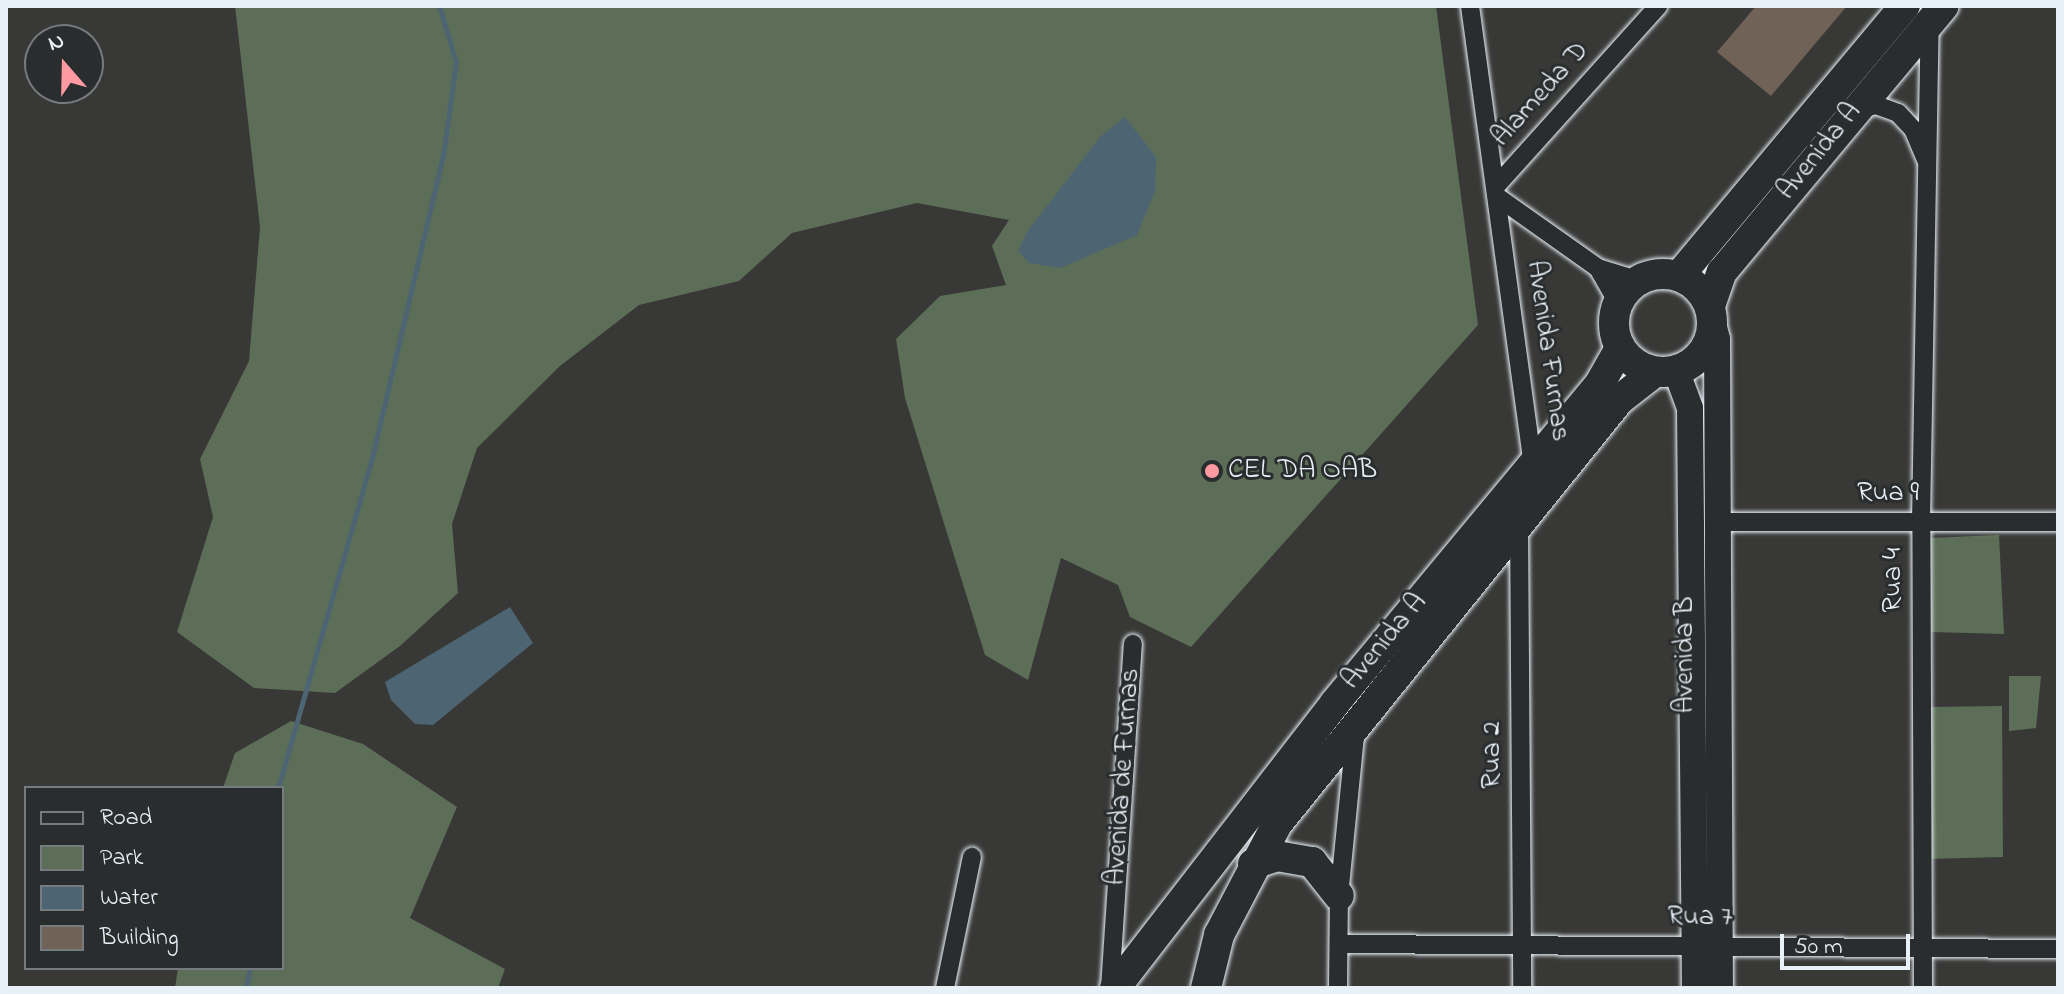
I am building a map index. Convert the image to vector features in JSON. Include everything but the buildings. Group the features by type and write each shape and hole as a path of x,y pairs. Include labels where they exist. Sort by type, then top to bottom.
{"main road":[{"name":"Avenida A","path":"1711,314 1722,272 1851,113 1926,11"},
{"name":"Avenida A","path":"1679,276 1926,11"},
{"path":"1650,275 1679,276 1701,291 1711,314 1706,347 1666,371 1635,363 1620,348 1613,318 1627,292 1650,275"},
{"name":"Avenida A","path":"1150,938 1611,370 1620,348"},
{"name":"Avenida A","path":"1357,730 1619,400 1666,371"},
{"path":"1206,988 1219,935 1253,864 1318,768 1357,730"},
{"path":"1253,864 1277,856 1304,859 1326,874 1339,896"},
{"name":"Avenida de Furnas","path":"1112,988 1150,938"}],"street":[{"name":"Avenida Furnas","path":"1470,6 1535,461 1519,523"},
{"name":"Alameda D","path":"1498,192 1658,6"},
{"name":"Rua 4","path":"1923,988 1921,522 1931,173 1926,11"},
{"name":"Rua 4","path":"1851,113 1876,105 1898,113 1913,129 1931,173"},
{"path":"1498,192 1627,292"},
{"path":"1598,268 1627,292"},
{"name":"Avenida B","path":"1695,988 1707,946 1717,522 1717,339 1711,314"},
{"name":"Avenida B","path":"1666,371 1690,408 1707,946 1720,988"},
{"name":"Rua 9","path":"1717,522 2058,522"},
{"name":"Rua 2","path":"1519,523 1522,988"},
{"name":"Avenida de Furnas","path":"1112,988 1114,911 1133,644"},
{"name":"Avenida A","path":"1338,988 1342,944 1339,896 1350,754 1357,730"},
{"path":"945,988 972,857"},
{"name":"Avenida de Furnas","path":"1114,911 1130,962"},
{"name":"Rua 7","path":"1342,944 2058,949"}],"green space":[{"path":"235,6 1436,6 1478,325 1191,647 1130,617 1118,585 1061,558 1028,680 985,655 905,398 896,339 940,296 1006,285 992,246 1009,220 917,203 792,233 739,281 639,305 560,366 477,448 452,524 458,593 400,646 335,693 254,688 177,632 213,517 200,459 249,361 260,227"},
{"path":"1999,535 2004,634 1930,632 1930,538"},
{"path":"2009,676 2041,676 2036,728 2009,731"},
{"path":"2002,706 2003,857 1928,859 1928,707"},
{"path":"291,721 363,744 457,807 410,918 505,969 498,988 175,988 178,970 284,970 284,786 224,786 235,753"}],"water":[{"path":"1125,117 1156,157 1155,191 1137,235 1060,268 1029,263 1018,251 1027,232 1100,137"},
{"path":"510,607 533,643 433,725 415,724 391,700 385,682"}],"waterway":[{"path":"279,786 371,462 443,156 456,62 439,6"},
{"path":"246,988 250,970"}],"place":[{"name":"CEL DA OAB","path":"1212,471"}]}
